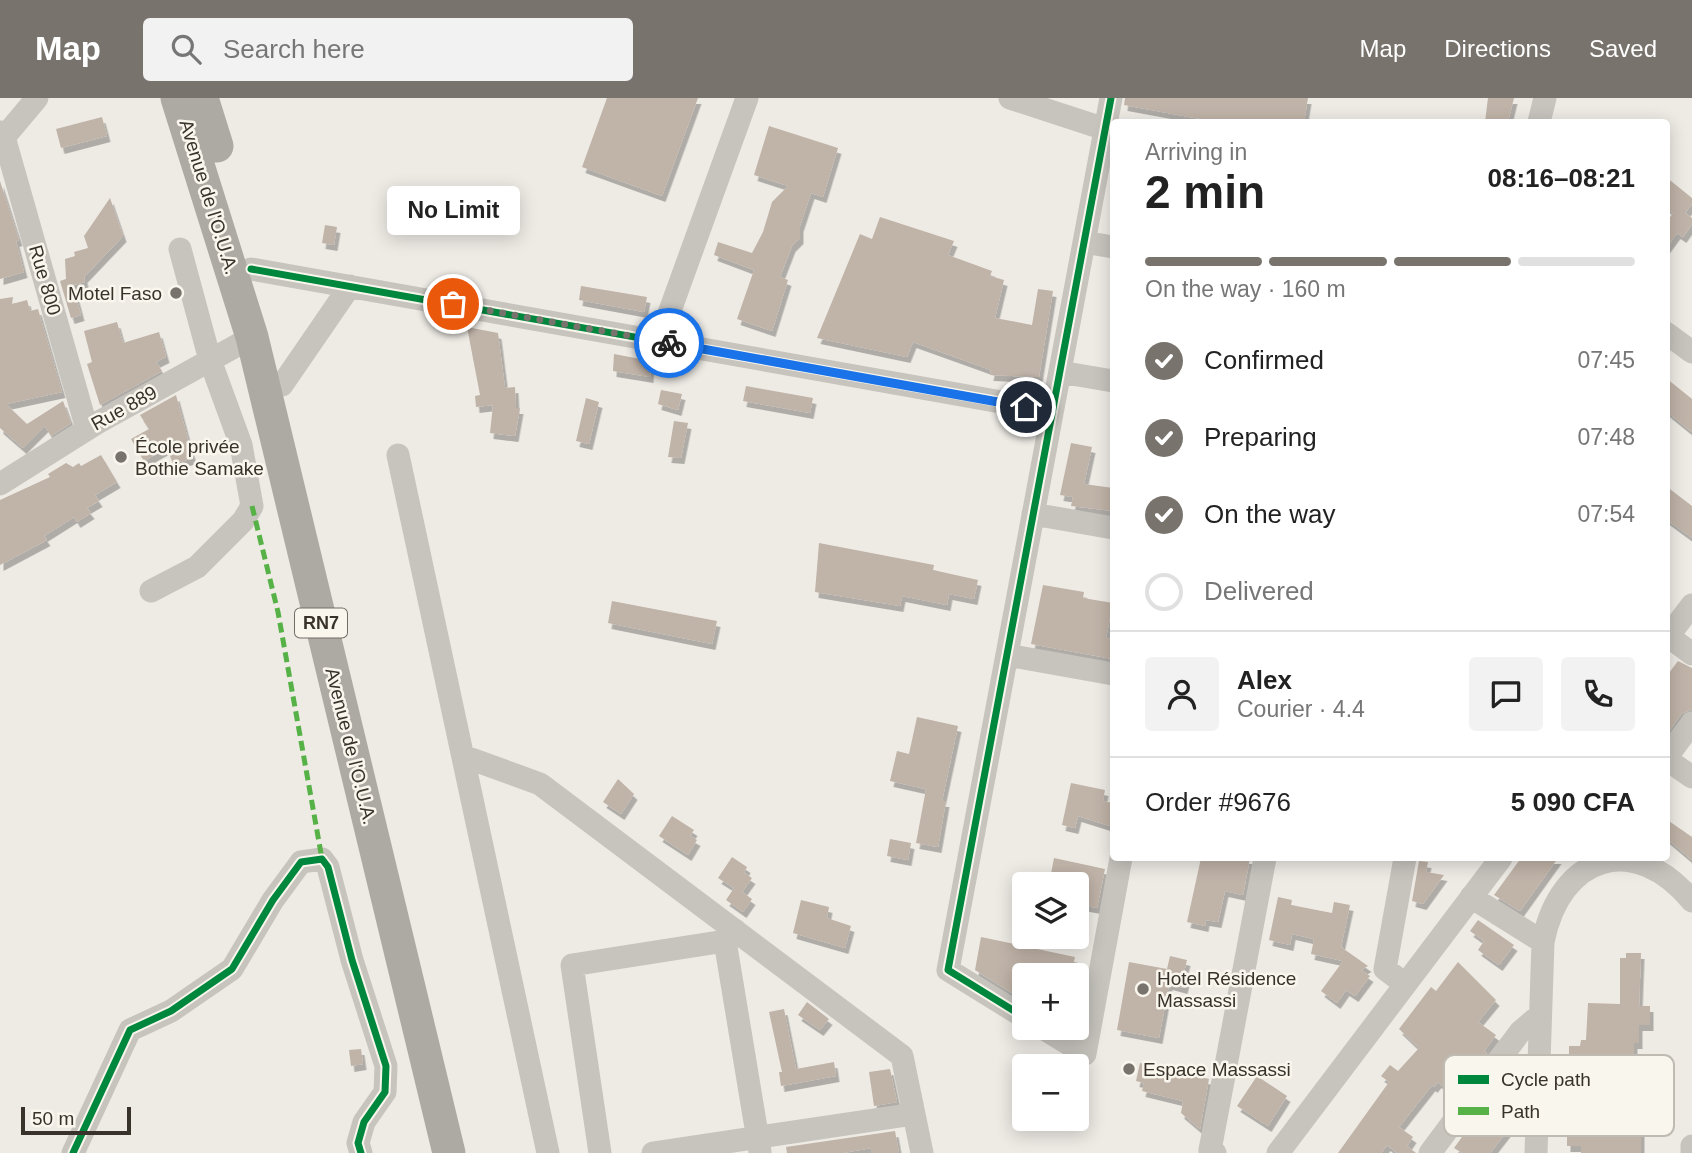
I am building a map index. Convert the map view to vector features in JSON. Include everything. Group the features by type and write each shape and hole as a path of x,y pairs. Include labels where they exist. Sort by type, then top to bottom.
{"highway":[{"name":"Avenue de l'O.U.A.","path":"177,98 252,337 449,1153"},
{"name":"Avenue de l'O.U.A.","path":"202,98 282,384 472,1153"}],"street":[{"path":"1,137 37,98"},
{"path":"659,341 747,98"},
{"path":"1010,98 1111,117"},
{"path":"1540,119 1545,98"},
{"path":"1012,1010 948,970 1084,242 1110,122"},
{"name":"Rue 800","path":"1,137 87,429"},
{"path":"1084,242 1110,246"},
{"path":"151,591 197,567 243,521 252,506 242,445 210,360 180,249"},
{"path":"251,269 1052,411"},
{"path":"282,384 350,286"},
{"path":"1670,336 1692,352"},
{"name":"Rue 889","path":"6,472 252,337"},
{"path":"1060,372 1110,380"},
{"path":"398,455 548,1153"},
{"path":"1033,514 1110,527"},
{"path":"1670,634 1692,605"},
{"path":"1670,640 1692,654"},
{"path":"1007,654 1110,673"},
{"path":"1670,753 1692,723"},
{"path":"463,756 540,784 730,936 902,1056 922,1153"},
{"path":"1670,761 1692,777"},
{"path":"73,1153 130,1031 171,1011 232,969 273,900 301,862 322,859 328,867 352,960 386,1066 386,1092 364,1122 358,1143 361,1153"},
{"path":"1089,1032 1120,861"},
{"path":"1215,1153 1210,1150 1264,861"},
{"path":"1404,861 1385,969 1405,984"},
{"path":"1278,1153 1499,861"},
{"path":"1539,1055 1543,942 1549,912 1588,861"},
{"path":"1630,861 1658,870 1692,901"},
{"path":"1471,897 1543,942"},
{"path":"730,936 759,1145"},
{"path":"600,1153 572,965 730,936"},
{"path":"1503,1055 1520,1032 1540,1015"},
{"path":"1062,1040 1085,1054 1088,1040"},
{"path":"653,1153 759,1145 914,1114"},
{"path":"1430,1153 1444,1134"},
{"path":"1692,1146 1692,1153"}],"building":[{"path":"607,98 698,98 662,196 582,167"},
{"path":"1125,98 1308,98 1304,119 1201,119 1124,105"},
{"path":"1488,98 1514,98 1509,119 1485,119"},
{"path":"102,117 107,136 61,148 56,129"},
{"path":"769,126 838,148 823,197 811,193 800,226 800,238 792,246 780,277 788,280 772,331 737,319 754,270 714,255 718,242 752,253 763,232 772,202 788,186 754,175"},
{"path":"1670,180 1692,198 1692,204 1685,213 1692,218 1692,224 1683,237 1677,233 1670,243 1670,217 1673,213 1670,210"},
{"path":"0,181 19,240 16,241 24,272 0,279"},
{"path":"110,198 123,236 84,277 85,282 73,285 81,315 71,318 60,281 66,279 65,259 75,256 74,252 88,248 84,236"},
{"path":"880,217 954,241 948,255 992,271 990,276 1004,280 995,318 1032,325 1038,289 1053,291 1039,377 990,375 991,370 913,342 907,357 817,338 860,234 872,239"},
{"path":"325,225 337,227 334,245 322,243"},
{"path":"581,286 647,297 644,312 579,300"},
{"path":"13,297 12,304 27,300 30,311 38,309 62,392 6,404 27,424 63,401 71,423 51,436 45,426 23,448 0,428 0,299"},
{"path":"117,322 123,343 159,332 166,357 156,362 162,371 100,405 87,364 92,362 84,331"},
{"path":"467,327 498,333 505,388 515,387 516,408 520,408 515,436 490,433 493,405 476,407 475,396 480,395"},
{"path":"614,354 651,361 650,377 613,371"},
{"path":"1670,381 1692,399 1692,432 1670,414"},
{"path":"746,386 813,398 810,413 743,401"},
{"path":"661,390 682,394 678,410 658,404"},
{"path":"176,395 193,458 173,464 167,448 144,461 131,439 149,429 140,415"},
{"path":"586,398 599,402 589,444 576,441"},
{"path":"674,421 688,423 681,458 668,457"},
{"path":"1071,443 1092,447 1084,484 1110,488 1110,511 1071,506 1073,497 1060,495"},
{"path":"101,455 117,482 95,495 99,501 87,508 91,513 77,522 74,517 44,536 47,540 0,565 0,500 50,477 48,474 66,463 73,467 79,463 81,466"},
{"path":"1670,489 1692,506 1692,538 1670,522"},
{"path":"819,543 934,565 933,570 978,580 974,599 949,594 947,605 902,596 900,606 815,592"},
{"path":"1043,585 1084,592 1083,598 1110,602 1106,638 1110,639 1110,658 1031,644"},
{"path":"612,601 717,621 712,644 608,623"},
{"path":"1678,661 1692,668 1692,709 1681,714 1670,730 1670,672"},
{"path":"917,717 958,726 942,801 946,801 938,847 916,843 926,789 890,781 897,751 909,754"},
{"path":"618,779 634,794 621,814 603,802"},
{"path":"1071,783 1105,790 1103,801 1110,802 1110,826 1078,816 1075,828 1062,825"},
{"path":"672,816 694,830 690,836 697,840 688,855 659,836"},
{"path":"1670,822 1692,837 1692,860 1670,841"},
{"path":"890,839 911,843 908,860 887,856"},
{"path":"732,857 747,867 744,873 752,878 742,892 752,899 743,912 726,900 734,888 718,878"},
{"path":"1054,858 1105,869 1097,908 1089,906 1089,872 1051,872"},
{"path":"1200,861 1249,861 1243,895 1225,891 1218,922 1206,920 1205,926 1187,922"},
{"path":"1419,861 1428,862 1426,872 1444,875 1423,904 1412,901"},
{"path":"1519,861 1556,861 1520,911 1494,895"},
{"path":"1278,897 1292,900 1291,905 1332,913 1334,902 1350,905 1341,947 1368,966 1361,970 1370,976 1355,996 1346,990 1337,1003 1321,991 1343,961 1311,954 1314,939 1292,934 1290,945 1269,940"},
{"path":"801,900 829,907 827,918 851,926 845,948 793,933"},
{"path":"1478,920 1514,945 1499,965 1478,950 1484,941 1470,931"},
{"path":"981,937 1012,944 1012,949 1037,949 1075,957 1074,963 1012,963 1012,993 975,970"},
{"path":"1626,953 1641,953 1639,1006 1650,1006 1650,1025 1639,1025 1639,1043 1634,1043 1634,1055 1569,1055 1569,1046 1580,1046 1581,1040 1586,1040 1588,1003 1620,1004 1620,958 1626,958"},
{"path":"1170,956 1187,960 1184,972 1188,973 1184,988 1169,984 1159,1038 1117,1030 1129,962 1167,969"},
{"path":"1458,962 1496,1000 1478,1022 1496,1035 1484,1051 1487,1053 1444,1055 1444,1087 1438,1082 1434,1087 1432,1085 1399,1127 1413,1137 1407,1146 1416,1153 1397,1153 1387,1145 1381,1153 1338,1153 1389,1082 1381,1076 1390,1065 1398,1071 1419,1048 1399,1029 1431,987 1436,991"},
{"path":"807,1002 829,1019 820,1030 798,1015"},
{"path":"784,1009 796,1069 834,1062 836,1076 781,1086 779,1072 782,1072 769,1012"},
{"path":"361,1049 363,1064 351,1066 349,1050"},
{"path":"1140,1063 1209,1079 1200,1129 1181,1113 1183,1101 1142,1091 1144,1083 1136,1081"},
{"path":"890,1069 897,1102 874,1106 869,1072"},
{"path":"1257,1076 1287,1096 1268,1126 1237,1106"},
{"path":"895,1131 899,1153 871,1153 871,1148 843,1153 787,1153 786,1147"},
{"path":"1463,1136 1503,1136 1490,1153 1462,1153 1454,1148"},
{"path":"1567,1136 1641,1136 1641,1153 1581,1153 1581,1146 1567,1146"}],"marked path":[{"path":"252,506 278,612 322,859"}],"cycle path":[{"path":"1012,1010 948,970 1111,98"},
{"path":"251,269 1052,411"},
{"path":"73,1153 130,1030 171,1011 232,969 273,900 301,862 322,859 328,867 352,960 386,1066 385,1092 364,1122 358,1143 361,1153"}],"way so far":[{"path":"453,304 669,343"}],"place":[{"name":"Motel Faso","path":"176,293"},
{"name":"No Limit","path":"453,304"},
{"name":"École privée Bothie Samake","path":"121,457"},
{"name":"Hotel Résidence Massassi","path":"1143,989"},
{"name":"Espace Massassi","path":"1129,1069"}],"route":[{"path":"669,343 1026,407"}]}
